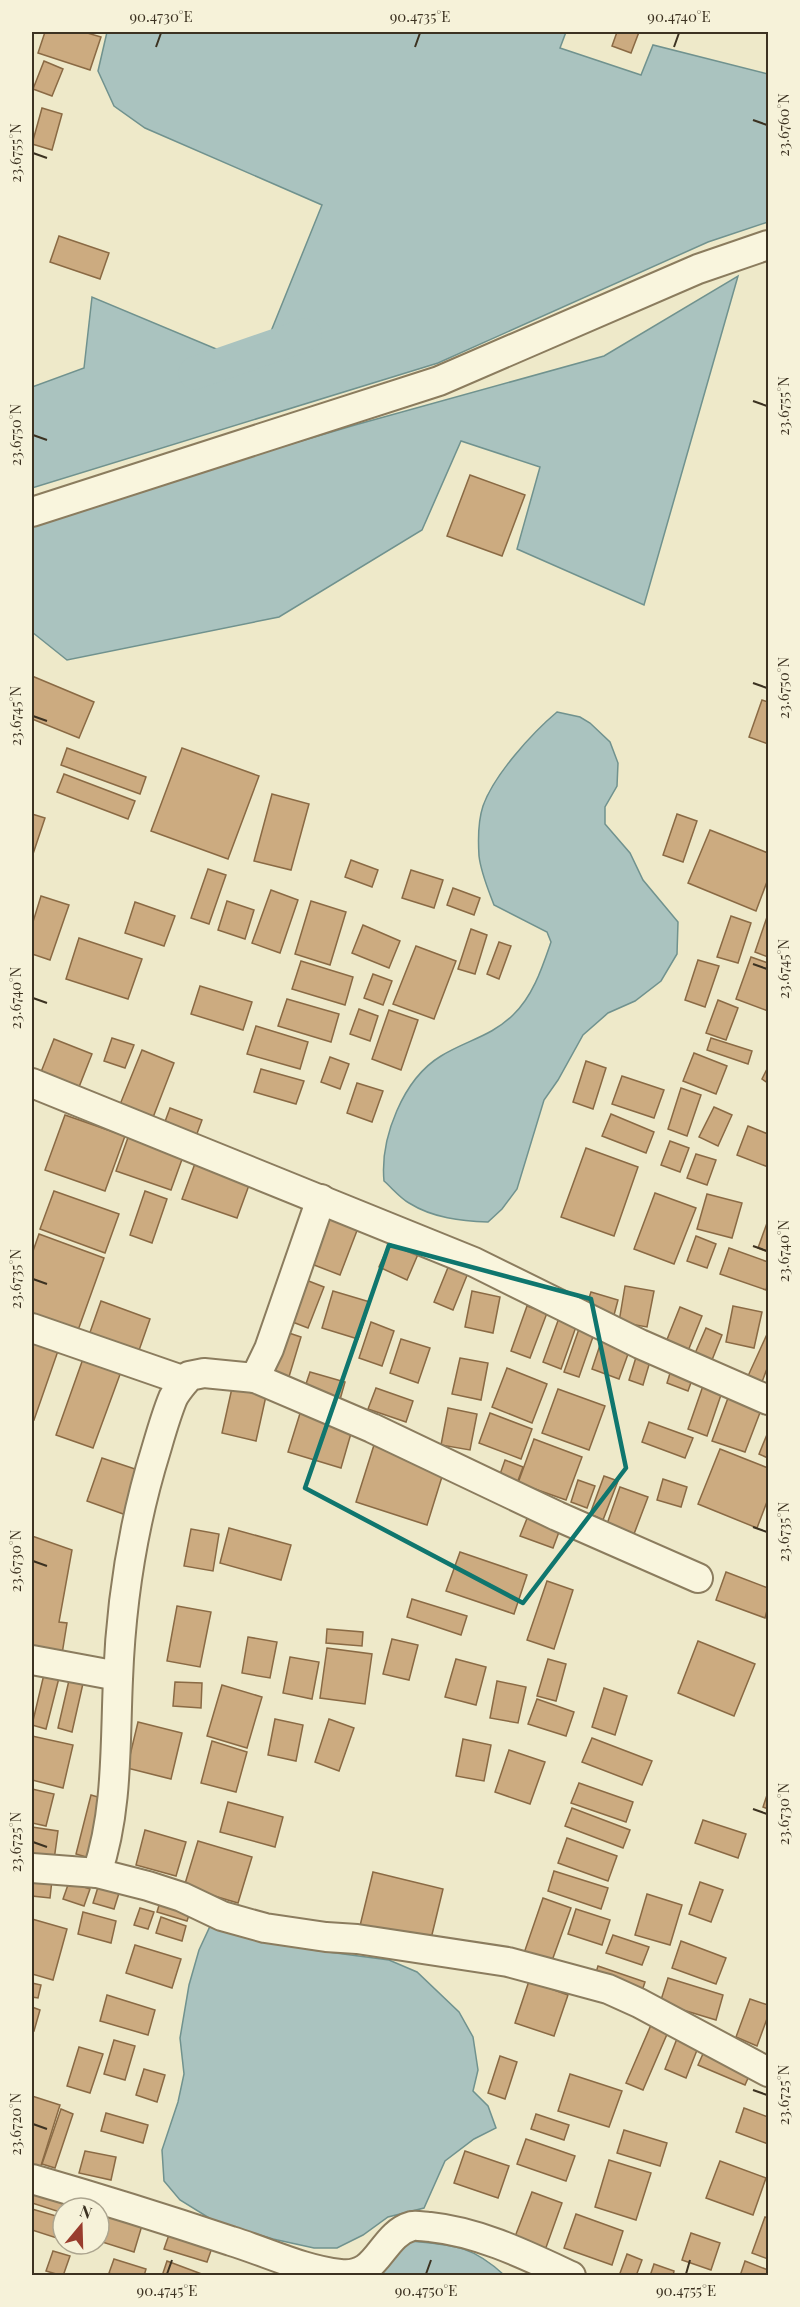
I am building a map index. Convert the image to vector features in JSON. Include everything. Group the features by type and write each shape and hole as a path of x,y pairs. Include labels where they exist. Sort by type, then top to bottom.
{"street":[{"path":"32,512 439,381 698,269 768,245"},
{"path":"32,1083 474,1262 640,1344 768,1400"},
{"path":"255,1378 269,1349 321,1199"},
{"path":"32,1328 185,1381"},
{"path":"97,1874 103,1855 116,1771 118,1676 126,1582 146,1482 174,1396 189,1376 204,1373 255,1378 372,1428 557,1516 698,1578"},
{"path":"32,1660 118,1676"},
{"path":"32,1868 97,1874 170,1894 222,1916 265,1928 357,1939 508,1962 608,1989 639,2003 768,2072"},
{"path":"32,2179 312,2268 341,2274 358,2274 369,2266 390,2240 412,2226 455,2230 498,2244 571,2276"}],"highlighted area":[{"path":"389,1245 591,1299 626,1468 523,1603 305,1488"}],"water":[{"path":"107,32 566,32 560,48 641,75 653,45 768,74 768,222 708,242 438,363 32,488 32,387 84,368 92,297 257,366 322,205 145,128 114,106 98,71"},
{"path":"738,276 644,605 517,549 540,467 461,441 422,530 279,617 67,660 32,632 32,529 35,520 355,425 604,356"},
{"path":"557,712 580,717 610,742 618,763 617,786 605,807 605,824 630,853 643,880 678,922 677,954 661,981 635,1001 608,1013 583,1035 544,1100 517,1189 502,1209 488,1222 447,1218 409,1203 384,1181 386,1147 390,1129 405,1094 427,1066 441,1056 505,1022 526,999 540,972 551,942 547,932 494,905 480,862 479,831 483,806 496,781 536,731"},
{"path":"212,1922 270,1940 313,1950 389,1960 417,1972 459,2012 473,2037 478,2070 473,2091 488,2106 496,2128 474,2139 445,2161 424,2208 388,2217 363,2235 337,2248 314,2248 273,2239 214,2221 180,2200 164,2181 162,2150 178,2102 184,2074 180,2038 189,1985 199,1950"},
{"path":"410,2241 461,2248 482,2258 504,2275 375,2276"}],"building":[{"path":"45,32 84,32 101,37 90,70 38,53"},
{"path":"617,32 639,32 631,53 612,46"},
{"path":"44,61 63,69 52,96 33,89"},
{"path":"42,108 62,114 52,150 32,144"},
{"path":"59,236 109,253 100,279 50,262"},
{"path":"470,475 525,495 502,556 447,536"},
{"path":"32,676 94,702 79,738 32,719"},
{"path":"762,700 768,702 768,744 749,737"},
{"path":"67,748 146,777 140,794 61,765"},
{"path":"182,748 259,776 228,859 151,831"},
{"path":"64,774 135,801 128,819 57,792"},
{"path":"272,794 309,804 291,870 254,861"},
{"path":"32,814 45,818 32,857"},
{"path":"677,814 697,821 683,862 663,855"},
{"path":"710,830 768,853 768,879 756,911 688,883"},
{"path":"351,860 378,870 372,887 345,877"},
{"path":"208,869 226,875 209,924 191,918"},
{"path":"411,870 443,880 434,908 402,898"},
{"path":"453,888 480,898 474,915 447,905"},
{"path":"271,890 298,900 280,953 252,943"},
{"path":"41,896 69,905 50,960 32,954 32,925"},
{"path":"227,901 254,910 245,939 218,930"},
{"path":"311,901 346,912 330,965 295,954"},
{"path":"135,902 175,916 164,946 125,933"},
{"path":"731,916 751,923 738,963 717,957"},
{"path":"768,917 768,957 755,952"},
{"path":"363,925 400,941 389,968 352,953"},
{"path":"471,929 487,935 475,974 458,969"},
{"path":"79,938 142,959 128,999 66,979"},
{"path":"499,942 511,946 499,979 487,974"},
{"path":"416,946 456,961 434,1019 393,1004"},
{"path":"751,957 768,963 768,1011 736,999"},
{"path":"698,960 719,966 705,1007 685,1000"},
{"path":"301,961 353,977 345,1005 292,989"},
{"path":"373,974 392,981 383,1005 364,998"},
{"path":"200,986 252,1002 243,1030 191,1014"},
{"path":"287,999 339,1014 331,1042 278,1026"},
{"path":"718,1000 738,1008 726,1040 706,1033"},
{"path":"359,1009 378,1016 370,1041 350,1034"},
{"path":"389,1010 418,1020 401,1070 372,1059"},
{"path":"256,1026 308,1042 300,1069 247,1054"},
{"path":"112,1038 134,1045 125,1068 104,1061"},
{"path":"711,1038 752,1051 748,1064 707,1050"},
{"path":"54,1039 92,1054 79,1087 41,1072"},
{"path":"142,1050 174,1063 152,1120 119,1107"},
{"path":"694,1053 727,1066 716,1094 683,1081"},
{"path":"330,1057 349,1064 340,1089 321,1082"},
{"path":"586,1061 606,1068 593,1109 573,1102"},
{"path":"768,1067 768,1083 762,1079"},
{"path":"261,1069 304,1081 296,1104 254,1092"},
{"path":"622,1076 664,1090 654,1118 612,1104"},
{"path":"357,1083 383,1091 372,1122 347,1113"},
{"path":"681,1088 701,1095 687,1136 668,1129"},
{"path":"714,1107 732,1115 718,1146 699,1137"},
{"path":"170,1108 202,1120 195,1139 163,1127"},
{"path":"611,1114 654,1132 646,1153 602,1136"},
{"path":"65,1115 125,1136 105,1191 45,1170"},
{"path":"748,1126 768,1134 768,1167 737,1155"},
{"path":"130,1132 185,1151 171,1190 116,1171"},
{"path":"670,1141 689,1148 680,1172 661,1165"},
{"path":"586,1148 638,1167 614,1236 561,1217"},
{"path":"696,1154 716,1160 707,1185 687,1178"},
{"path":"197,1158 252,1177 237,1218 182,1199"},
{"path":"54,1191 119,1214 105,1253 40,1229"},
{"path":"145,1191 167,1199 152,1243 130,1235"},
{"path":"655,1193 696,1208 674,1264 634,1249"},
{"path":"707,1194 742,1203 732,1238 697,1229"},
{"path":"327,1216 358,1228 340,1275 309,1263"},
{"path":"768,1224 768,1252 758,1248"},
{"path":"39,1234 104,1258 77,1333 32,1317 32,1254"},
{"path":"696,1236 716,1244 707,1268 687,1261"},
{"path":"391,1240 419,1252 407,1280 379,1267"},
{"path":"729,1248 768,1262 766,1290 720,1274"},
{"path":"449,1265 468,1273 453,1310 434,1302"},
{"path":"306,1280 324,1287 308,1328 290,1321"},
{"path":"625,1286 654,1291 647,1327 619,1322"},
{"path":"333,1291 370,1302 358,1339 322,1328"},
{"path":"472,1291 500,1297 493,1333 465,1327"},
{"path":"591,1292 618,1300 614,1315 586,1307"},
{"path":"101,1301 150,1319 137,1356 88,1338"},
{"path":"527,1306 547,1313 530,1358 511,1351"},
{"path":"733,1306 762,1312 754,1348 726,1342"},
{"path":"680,1307 702,1316 688,1351 666,1342"},
{"path":"559,1318 577,1324 561,1369 543,1362"},
{"path":"371,1322 394,1331 382,1366 359,1358"},
{"path":"580,1326 595,1331 579,1377 564,1372"},
{"path":"706,1328 722,1335 710,1365 693,1358"},
{"path":"286,1332 301,1337 288,1380 272,1375"},
{"path":"768,1332 768,1366 762,1382 748,1376"},
{"path":"604,1333 632,1343 619,1379 592,1369"},
{"path":"32,1339 59,1348 34,1420 32,1419"},
{"path":"401,1339 430,1348 418,1383 390,1373"},
{"path":"637,1354 651,1358 643,1385 629,1380"},
{"path":"84,1356 122,1369 93,1448 56,1435"},
{"path":"460,1358 488,1363 481,1400 452,1394"},
{"path":"507,1368 547,1384 532,1423 492,1407"},
{"path":"671,1370 693,1377 688,1391 667,1383"},
{"path":"310,1372 345,1382 339,1403 303,1393"},
{"path":"704,1383 723,1389 707,1436 688,1429"},
{"path":"232,1388 266,1396 256,1441 222,1433"},
{"path":"376,1388 413,1401 406,1422 368,1409"},
{"path":"558,1389 605,1406 589,1450 542,1433"},
{"path":"728,1398 761,1410 745,1452 712,1441"},
{"path":"302,1407 354,1423 341,1468 288,1452"},
{"path":"448,1408 477,1414 470,1450 441,1445"},
{"path":"490,1413 532,1429 521,1459 479,1443"},
{"path":"649,1422 693,1438 685,1458 642,1442"},
{"path":"768,1432 768,1458 759,1454"},
{"path":"534,1439 582,1457 566,1500 518,1483"},
{"path":"374,1445 445,1467 427,1525 356,1502"},
{"path":"720,1449 768,1468 768,1499 757,1528 698,1504"},
{"path":"102,1458 141,1471 126,1515 87,1501"},
{"path":"505,1460 523,1467 516,1486 498,1480"},
{"path":"604,1476 618,1481 603,1520 590,1514"},
{"path":"663,1479 687,1487 681,1507 657,1500"},
{"path":"578,1480 595,1486 587,1508 571,1502"},
{"path":"620,1487 648,1497 634,1534 607,1524"},
{"path":"530,1511 562,1524 553,1548 520,1536"},
{"path":"229,1528 291,1545 281,1580 220,1563"},
{"path":"191,1529 219,1534 213,1571 184,1566"},
{"path":"32,1536 72,1550 59,1622 67,1623 62,1654 32,1647"},
{"path":"460,1552 527,1575 514,1614 446,1591"},
{"path":"726,1572 768,1588 768,1607 765,1618 716,1600"},
{"path":"547,1581 573,1590 554,1649 527,1640"},
{"path":"412,1599 467,1616 461,1635 407,1617"},
{"path":"177,1606 211,1612 200,1667 167,1661"},
{"path":"327,1629 363,1632 362,1646 326,1643"},
{"path":"248,1637 277,1642 270,1678 242,1673"},
{"path":"392,1639 418,1645 409,1680 383,1674"},
{"path":"698,1641 755,1664 734,1716 678,1693"},
{"path":"327,1648 372,1654 365,1704 320,1698"},
{"path":"290,1657 319,1662 312,1699 283,1693"},
{"path":"456,1659 486,1667 476,1705 445,1697"},
{"path":"548,1659 566,1664 556,1701 537,1696"},
{"path":"45,1670 60,1674 46,1729 32,1725"},
{"path":"70,1676 84,1679 72,1732 58,1728"},
{"path":"497,1681 526,1687 518,1723 490,1718"},
{"path":"175,1682 202,1683 201,1708 173,1706"},
{"path":"222,1685 262,1697 247,1748 207,1736"},
{"path":"604,1688 627,1696 615,1735 592,1727"},
{"path":"537,1699 574,1712 566,1736 528,1724"},
{"path":"275,1719 303,1725 296,1761 268,1755"},
{"path":"329,1719 354,1728 339,1771 315,1762"},
{"path":"138,1722 182,1733 171,1779 127,1768"},
{"path":"32,1736 73,1745 63,1788 32,1780"},
{"path":"592,1738 652,1761 642,1785 582,1762"},
{"path":"463,1739 491,1745 484,1781 456,1776"},
{"path":"212,1741 247,1752 236,1792 201,1783"},
{"path":"509,1750 545,1762 530,1804 495,1792"},
{"path":"579,1783 633,1802 626,1822 571,1803"},
{"path":"32,1789 54,1794 46,1826 32,1823"},
{"path":"768,1792 768,1809 763,1807"},
{"path":"91,1795 108,1800 93,1859 76,1854"},
{"path":"228,1802 283,1817 275,1847 220,1832"},
{"path":"572,1808 630,1830 623,1848 565,1826"},
{"path":"703,1820 746,1834 738,1858 695,1843"},
{"path":"32,1827 58,1831 54,1860 32,1856"},
{"path":"145,1830 186,1842 176,1876 136,1865"},
{"path":"567,1838 617,1856 608,1881 558,1863"},
{"path":"198,1841 252,1857 238,1903 184,1887"},
{"path":"554,1871 608,1888 601,1909 548,1891"},
{"path":"373,1872 443,1889 429,1947 359,1930"},
{"path":"32,1878 52,1880 50,1898 32,1896"},
{"path":"69,1882 90,1889 84,1906 63,1899"},
{"path":"700,1882 723,1890 711,1922 689,1914"},
{"path":"99,1884 120,1890 114,1909 93,1903"},
{"path":"647,1894 682,1905 670,1945 635,1935"},
{"path":"543,1898 571,1908 549,1969 522,1959"},
{"path":"160,1902 190,1912 187,1921 157,1912"},
{"path":"140,1908 154,1912 148,1929 134,1925"},
{"path":"576,1909 610,1920 602,1945 568,1934"},
{"path":"83,1912 116,1921 111,1943 78,1934"},
{"path":"161,1917 186,1926 182,1941 156,1933"},
{"path":"32,1919 67,1929 53,1980 32,1974"},
{"path":"613,1935 649,1947 642,1965 606,1953"},
{"path":"681,1941 726,1958 716,1984 672,1968"},
{"path":"135,1945 181,1959 172,1988 126,1973"},
{"path":"598,1966 645,1982 641,1994 594,1979"},
{"path":"668,1978 723,1995 716,2020 660,2003"},
{"path":"529,1981 568,1995 554,2036 515,2023"},
{"path":"32,1983 41,1985 38,1998 32,1997"},
{"path":"107,1995 155,2010 148,2035 100,2021"},
{"path":"750,1999 768,2005 768,2016 757,2046 736,2037"},
{"path":"32,2007 40,2010 34,2031 32,2030"},
{"path":"654,2018 671,2025 643,2090 626,2083"},
{"path":"680,2031 701,2040 686,2078 665,2069"},
{"path":"114,2040 135,2046 125,2080 104,2074"},
{"path":"79,2047 103,2054 90,2093 67,2086"},
{"path":"706,2047 753,2067 745,2085 698,2065"},
{"path":"500,2056 517,2062 505,2099 488,2093"},
{"path":"144,2069 165,2075 157,2102 136,2095"},
{"path":"570,2074 622,2091 609,2127 558,2111"},
{"path":"32,2096 60,2105 39,2172 32,2169"},
{"path":"744,2108 768,2117 768,2144 736,2132"},
{"path":"61,2109 73,2114 55,2168 42,2164"},
{"path":"106,2113 148,2125 143,2143 101,2131"},
{"path":"536,2114 569,2125 564,2140 531,2129"},
{"path":"624,2130 667,2143 660,2166 617,2153"},
{"path":"526,2139 575,2156 566,2181 517,2164"},
{"path":"85,2151 116,2157 111,2180 79,2173"},
{"path":"465,2151 509,2166 498,2198 454,2183"},
{"path":"609,2160 651,2173 636,2220 595,2207"},
{"path":"720,2161 766,2178 753,2215 706,2198"},
{"path":"32,2185 67,2196 51,2196 51,2209 32,2203"},
{"path":"532,2192 562,2203 544,2253 513,2242"},
{"path":"32,2209 51,2215 51,2236 32,2230"},
{"path":"111,2213 143,2222 134,2252 111,2245"},
{"path":"576,2214 623,2231 612,2265 564,2248"},
{"path":"765,2217 768,2218 768,2259 752,2253"},
{"path":"171,2229 214,2242 207,2262 164,2249"},
{"path":"691,2233 720,2243 711,2270 682,2260"},
{"path":"627,2254 642,2260 636,2276 619,2276"},
{"path":"51,2256 70,2256 63,2276 46,2271"},
{"path":"114,2259 146,2269 144,2276 117,2276 109,2273"},
{"path":"167,2261 207,2276 162,2276"},
{"path":"745,2261 768,2270 768,2276 740,2276"},
{"path":"654,2264 674,2271 673,2276 650,2276"}],"waterway":[{"path":"195,373 305,335"}]}
